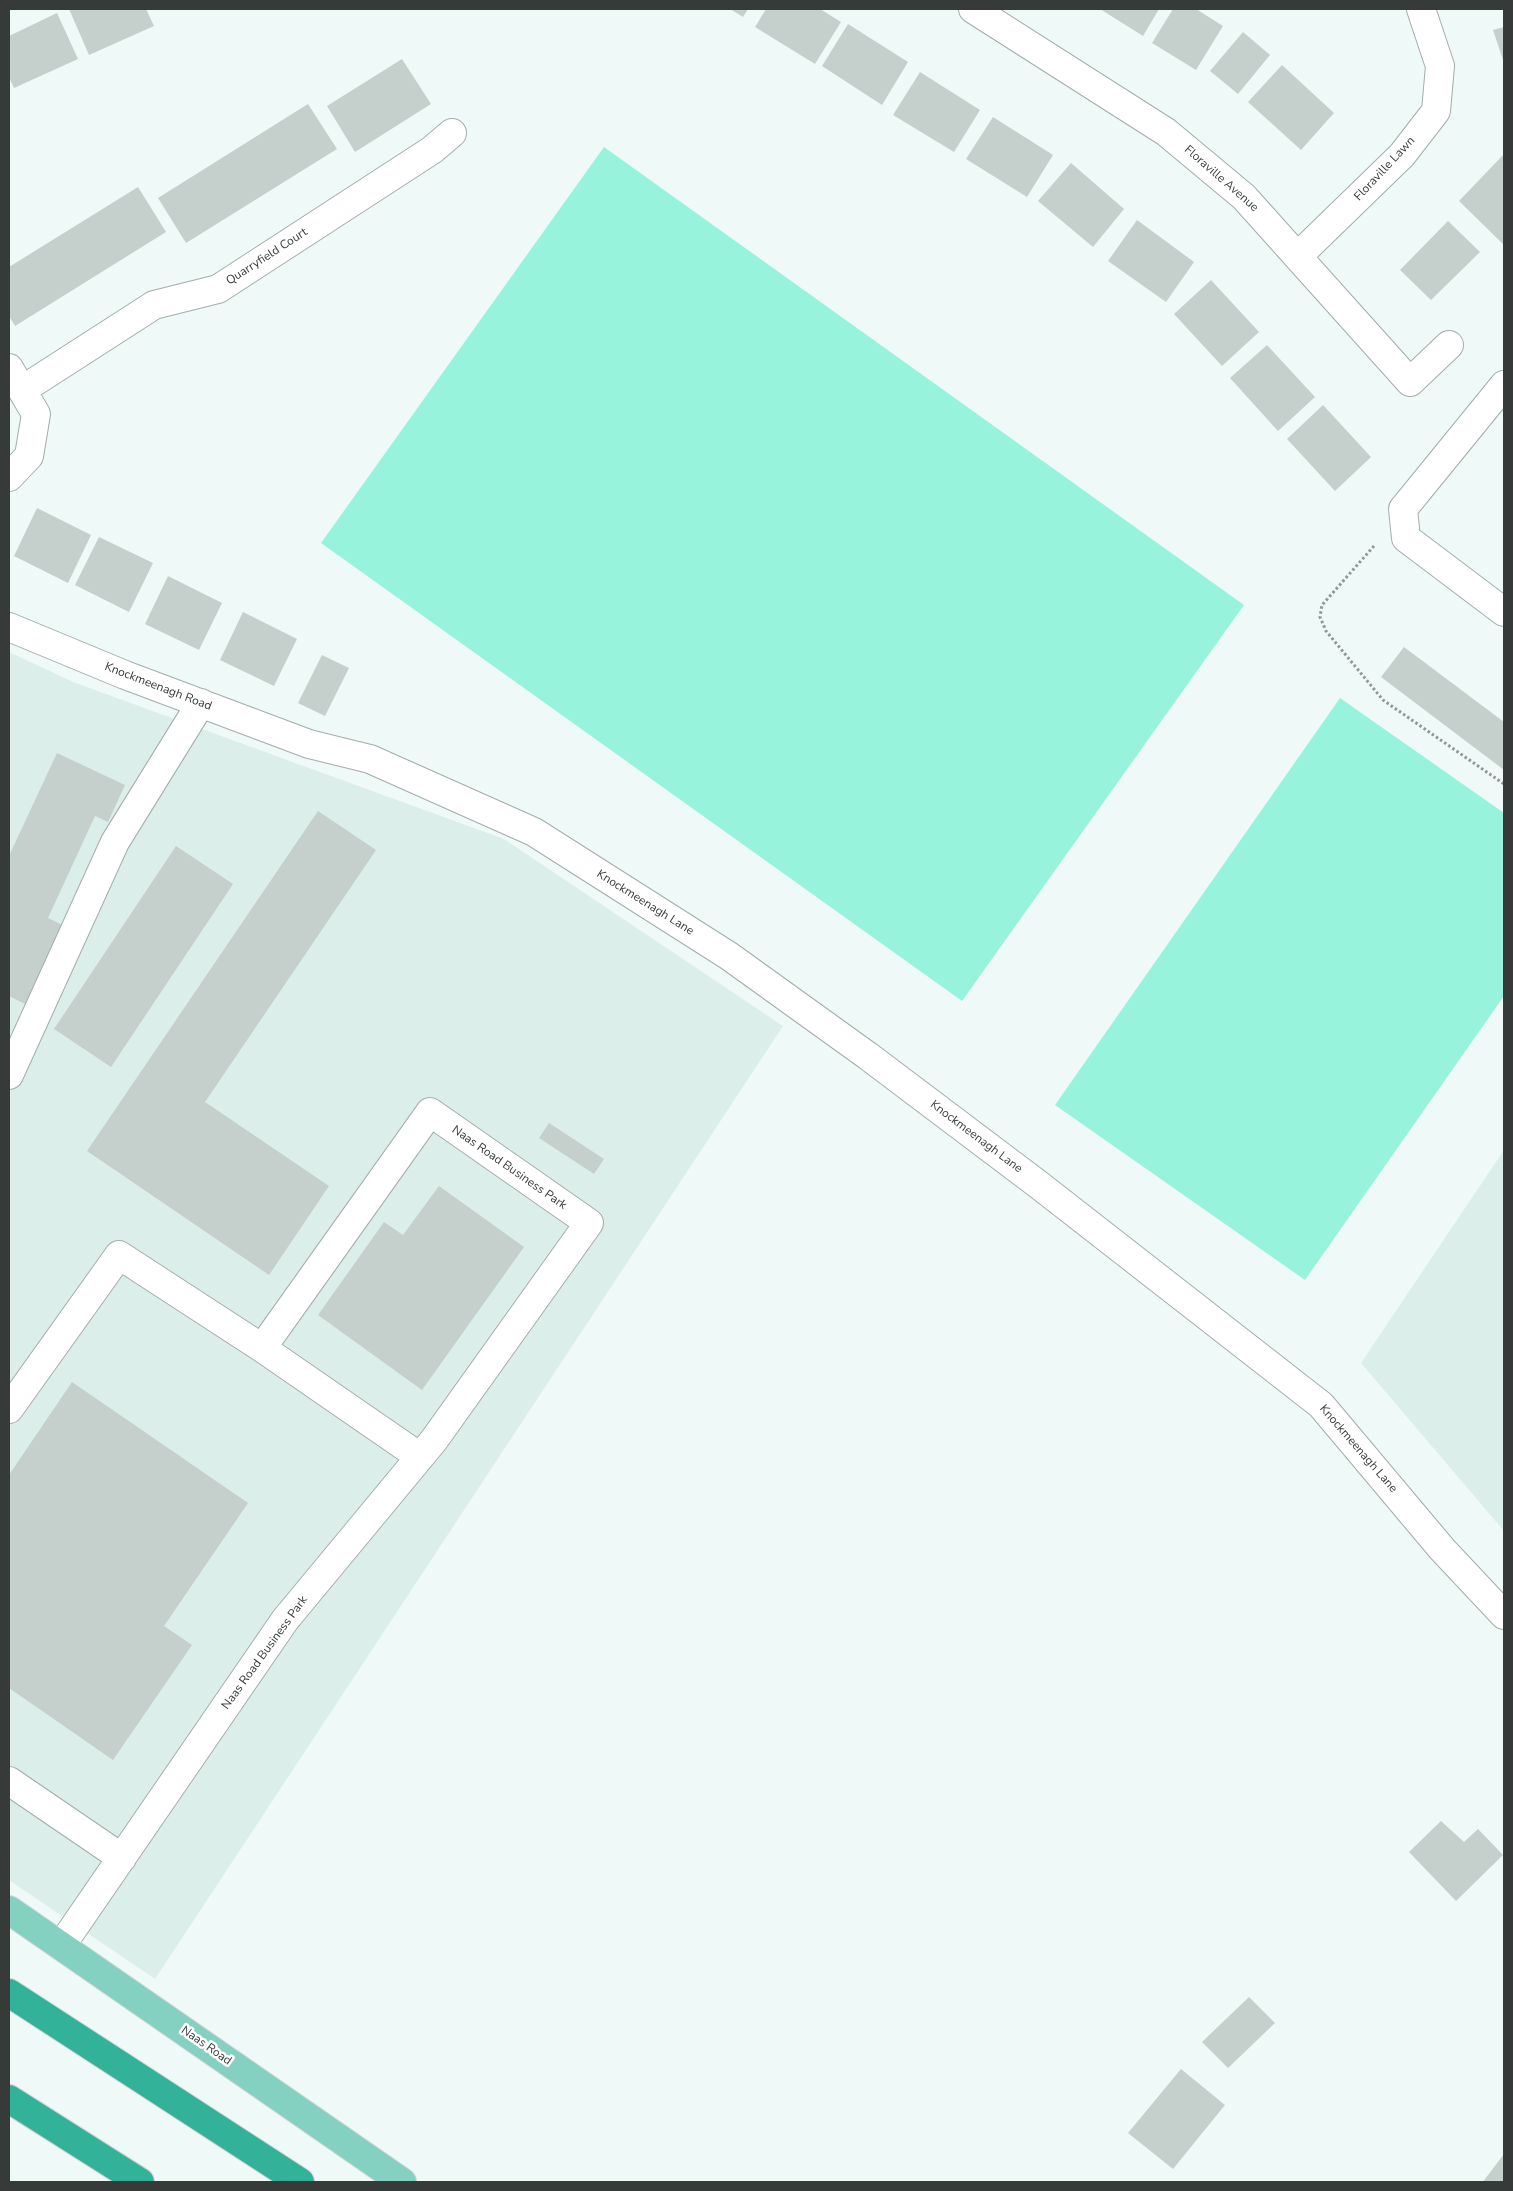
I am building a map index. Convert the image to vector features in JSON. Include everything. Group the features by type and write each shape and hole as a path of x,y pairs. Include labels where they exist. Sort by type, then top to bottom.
{"highway":[{"path":"9,1988 48,2018"},
{"path":"9,1993 300,2182"},
{"path":"9,2099 140,2182"}],"main road":[{"name":"Naas Road","path":"9,1910 402,2182"}],"street":[{"name":"Floraville Avenue","path":"973,9 1166,132 1244,197 1410,382 1449,345"},
{"name":"Floraville Lawn","path":"1298,256 1402,155 1436,111 1440,66 1420,9"},
{"name":"Quarryfield Court","path":"9,477 29,456 36,414 15,379 154,305 218,289 432,150 452,133"},
{"path":"1504,386 1403,510 1406,538 1504,612"},
{"name":"Knockmeenagh Road","path":"9,627 125,675 309,744 370,759"},
{"path":"9,1075 115,842 201,703"},
{"name":"Knockmeenagh Lane","path":"370,759 534,832 729,956 868,1056 1039,1185 1321,1405 1442,1549 1504,1615"},
{"name":"Naas Road Business Park","path":"62,1946 285,1620 420,1457 589,1223 430,1112 262,1348"},
{"path":"9,1409 119,1255 262,1348 420,1457"},
{"path":"9,1781 122,1858"}],"path":[{"path":"1406,538 1385,534 1322,605 1320,617 1326,631 1383,700 1504,784"}],"shaded area":[{"path":"9,652 73,682 504,839 783,1026 155,1979 9,1880"},
{"path":"1504,1150 1504,1531 1361,1363"}],"green space":[{"path":"604,147 1244,605 962,1001 321,543"},
{"path":"1340,698 1504,813 1504,996 1305,1280 1055,1105"}],"building":[{"path":"69,9 146,9 154,26 89,55"},
{"path":"730,9 748,9 743,17"},
{"path":"766,9 820,9 841,22 815,64 755,27"},
{"path":"1100,9 1159,9 1143,36"},
{"path":"1173,9 1196,9 1223,26 1196,70 1152,43"},
{"path":"57,13 78,59 14,88 9,77 9,36"},
{"path":"848,24 908,62 882,105 822,66"},
{"path":"1504,27 1504,63 1493,30"},
{"path":"1243,32 1270,55 1238,94 1210,71"},
{"path":"402,59 431,104 355,152 327,106"},
{"path":"1282,65 1334,113 1301,150 1248,102"},
{"path":"920,72 980,110 954,152 893,115"},
{"path":"308,104 337,149 186,243 158,198"},
{"path":"993,117 1053,155 1027,197 966,159"},
{"path":"1504,154 1504,245 1459,201"},
{"path":"1071,163 1124,209 1093,247 1038,201"},
{"path":"138,187 166,232 15,326 9,316 9,267"},
{"path":"1137,220 1194,262 1166,302 1108,261"},
{"path":"1448,221 1480,252 1431,300 1400,270"},
{"path":"1211,280 1259,332 1222,366 1174,314"},
{"path":"1267,345 1315,397 1278,431 1230,378"},
{"path":"1323,405 1371,457 1335,491 1287,439"},
{"path":"37,508 91,535 68,583 14,556"},
{"path":"99,537 153,563 129,612 75,585"},
{"path":"168,576 222,603 199,650 145,624"},
{"path":"243,612 297,639 274,686 220,660"},
{"path":"1404,647 1504,722 1504,770 1381,677"},
{"path":"322,655 349,668 325,716 298,703"},
{"path":"57,753 125,785 108,822 95,816 48,918 71,929 33,1008 9,996 9,856"},
{"path":"318,811 376,850 205,1102 329,1186 269,1275 87,1151"},
{"path":"176,846 233,884 111,1067 54,1029"},
{"path":"549,1123 604,1159 594,1174 539,1138"},
{"path":"439,1186 524,1247 422,1390 318,1315 384,1222 403,1235"},
{"path":"72,1382 248,1503 164,1626 192,1645 113,1760 9,1688 9,1475"},
{"path":"1441,1821 1464,1842 1478,1829 1503,1855 1456,1901 1409,1852"},
{"path":"1249,1997 1275,2023 1228,2068 1202,2042"},
{"path":"1181,2069 1225,2105 1173,2169 1128,2133"},
{"path":"1504,2154 1504,2182 1483,2182 1485,2179"}]}
